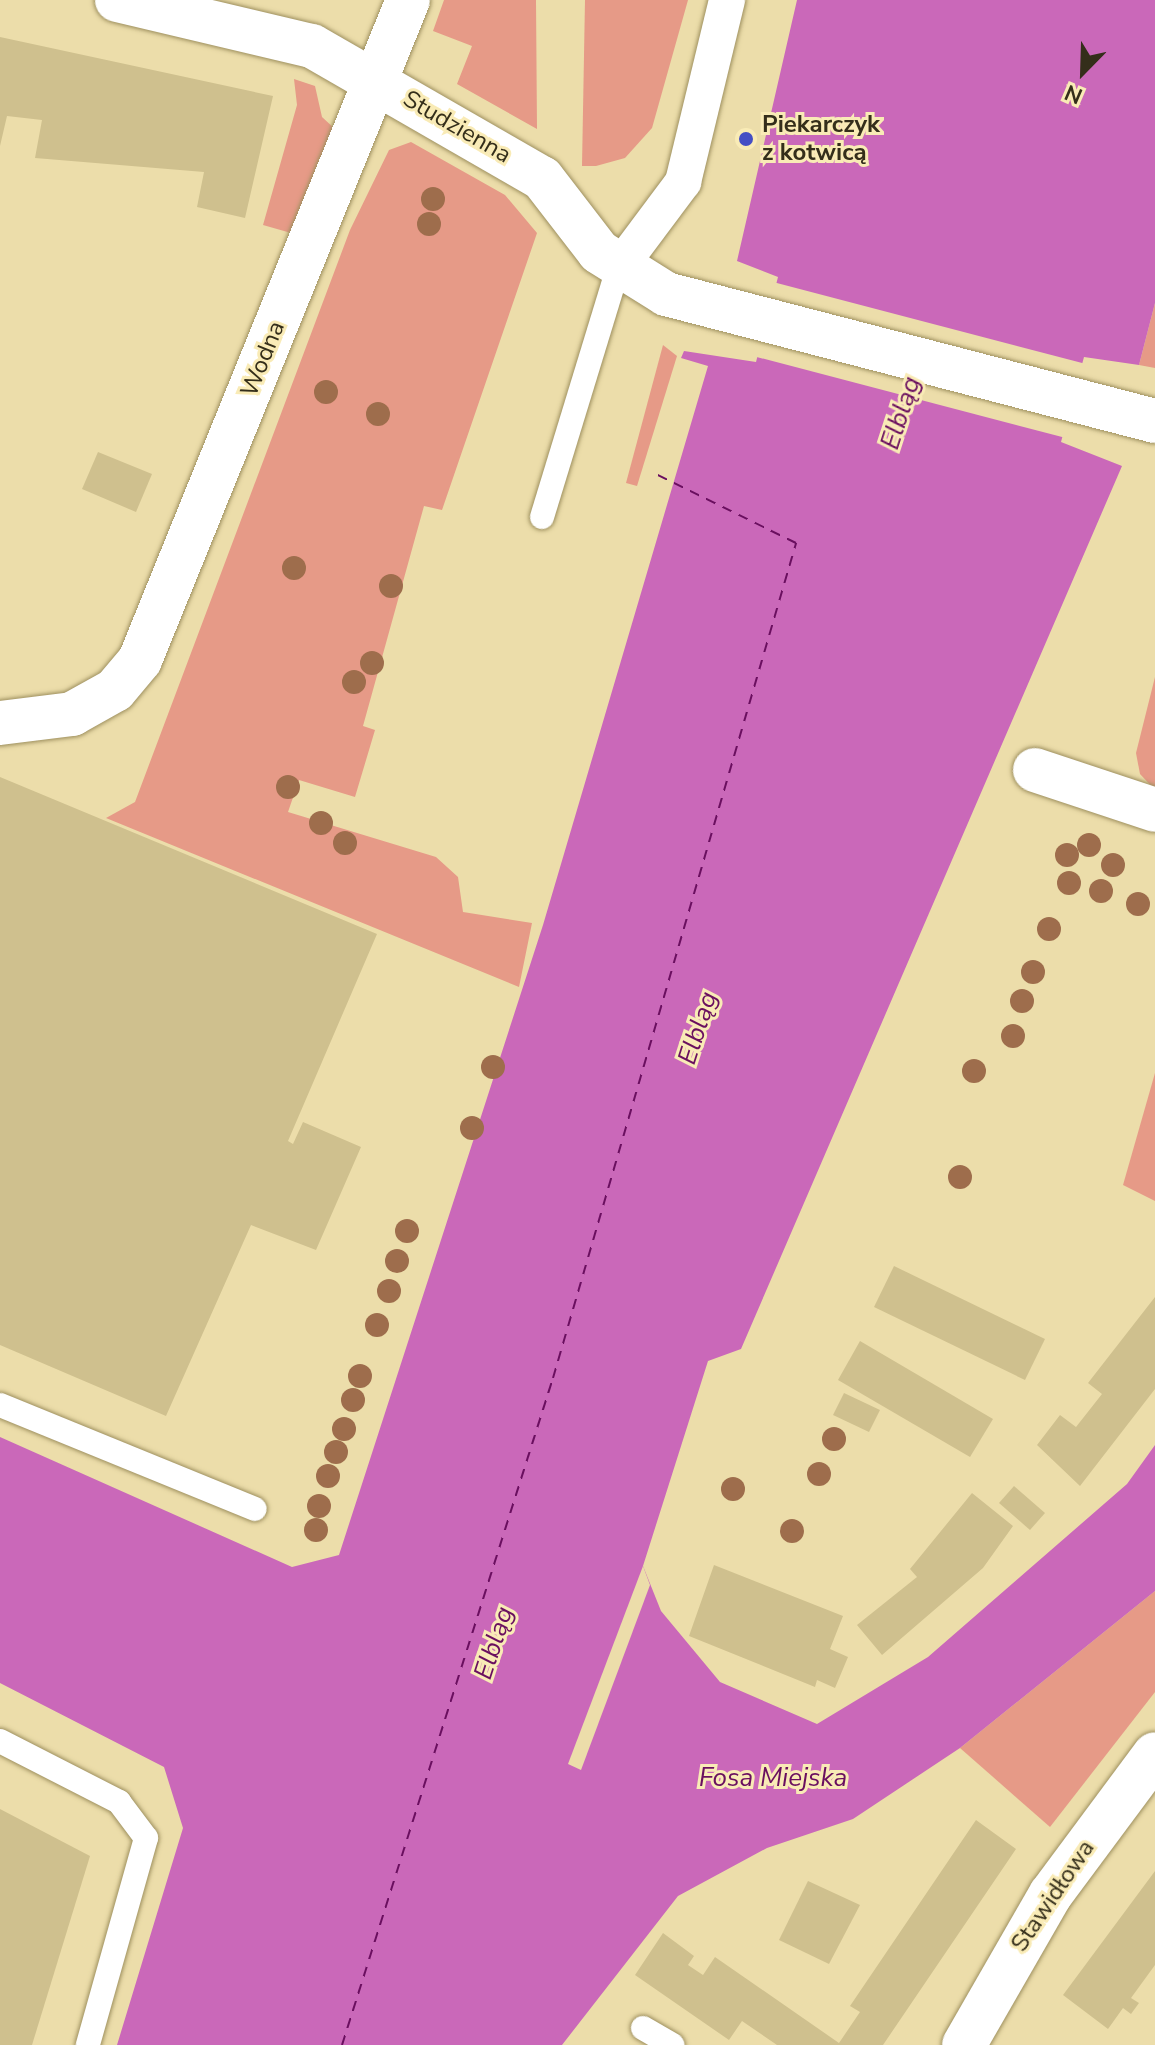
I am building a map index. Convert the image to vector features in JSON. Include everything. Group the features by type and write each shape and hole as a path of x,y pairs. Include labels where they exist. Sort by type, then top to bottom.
{"street":[{"name":"Studzienna","path":"117,0 312,46 378,81 542,178 618,269 666,294 1155,421"},
{"name":"Wodna","path":"0,723 48,721 96,703 129,675 155,632 408,0"},
{"path":"618,269 683,182 727,0"},
{"path":"1035,770 1155,810"},
{"name":"Stawidłowa","path":"964,2045 1051,1894 1155,1754"}],"lane":[{"path":"542,517 618,269"},
{"path":"0,1405 255,1509"},
{"path":"0,1741 119,1802 146,1838 88,2045"},
{"path":"643,2028 672,2045"}],"shaded area":[{"path":"444,0 536,0 537,129 457,84 472,46 433,31"},
{"path":"585,0 688,0 652,128 625,158 596,166 582,166"},
{"path":"294,79 315,86 322,117 335,129 291,233 263,225 297,105"},
{"path":"411,142 505,195 537,233 442,510 424,506 363,726 375,730 355,797 299,780 288,812 436,857 458,877 463,912 532,923 519,987 106,818 135,802 350,230 389,150"},
{"path":"1155,303 1155,368 1139,365"},
{"path":"663,345 677,356 637,486 626,483"},
{"path":"1155,677 1155,790 1140,774 1136,753"},
{"path":"1155,1073 1155,1201 1123,1185"},
{"path":"1155,1591 1155,1692 1050,1827 960,1748"}],"water":[{"path":"797,0 1155,0 1155,303 1139,365 1084,357 1061,442 1122,466 741,1349 708,1361 643,1566 661,1611 720,1682 817,1724 928,1657 1127,1484 1155,1445 1155,1591 960,1748 853,1819 767,1848 678,1896 562,2045 117,2045 183,1828 164,1767 0,1683 0,1437 292,1567 339,1555 543,925 708,366 681,358 684,351 756,362 778,277 737,261"}],"pier":[{"path":"773,282 1086,364 1066,438 753,356"},
{"path":"643,1566 650,1585 581,1770 568,1764"}],"building":[{"path":"0,37 273,96 245,218 197,207 204,172 35,158 42,120 7,116 0,146"},
{"path":"98,452 152,474 136,512 82,489"},
{"path":"0,777 377,934 288,1141 293,1144 303,1122 361,1147 316,1250 251,1225 166,1416 0,1345"},
{"path":"894,1266 1045,1339 1025,1380 874,1307"},
{"path":"1155,1297 1155,1389 1080,1486 1037,1445 1060,1415 1076,1427 1102,1394 1088,1383"},
{"path":"860,1341 993,1419 970,1457 838,1380"},
{"path":"844,1393 880,1410 869,1432 833,1415"},
{"path":"1014,1486 1045,1513 1030,1530 999,1503"},
{"path":"972,1493 1013,1526 983,1568 882,1655 857,1625 917,1577 910,1569"},
{"path":"714,1565 843,1616 830,1649 848,1657 835,1688 817,1680 815,1687 689,1636"},
{"path":"0,1809 90,1856 32,2045 0,2045"},
{"path":"976,1820 1016,1849 883,2045 777,2045 742,2021 729,2040 635,1975 663,1933 694,1956 688,1965 703,1975 715,1957 839,2043 860,2012 850,2006"},
{"path":"1155,1871 1155,1965 1131,1998 1139,2003 1131,2014 1123,2008 1108,2029 1063,1995"},
{"path":"808,1881 860,1905 829,1964 779,1940"}],"ferry route":[{"path":"342,2045 553,1378 796,543 656,474"}],"place":[{"name":"Piekarczyk z kotwicą","path":"746,139"}],"water label":[{"name":"Elbląg","path":"901,413"},
{"name":"Elbląg","path":"698,1028"},
{"name":"Elbląg","path":"494,1643"},
{"name":"Fosa Miejska","path":"773,1778"}]}
